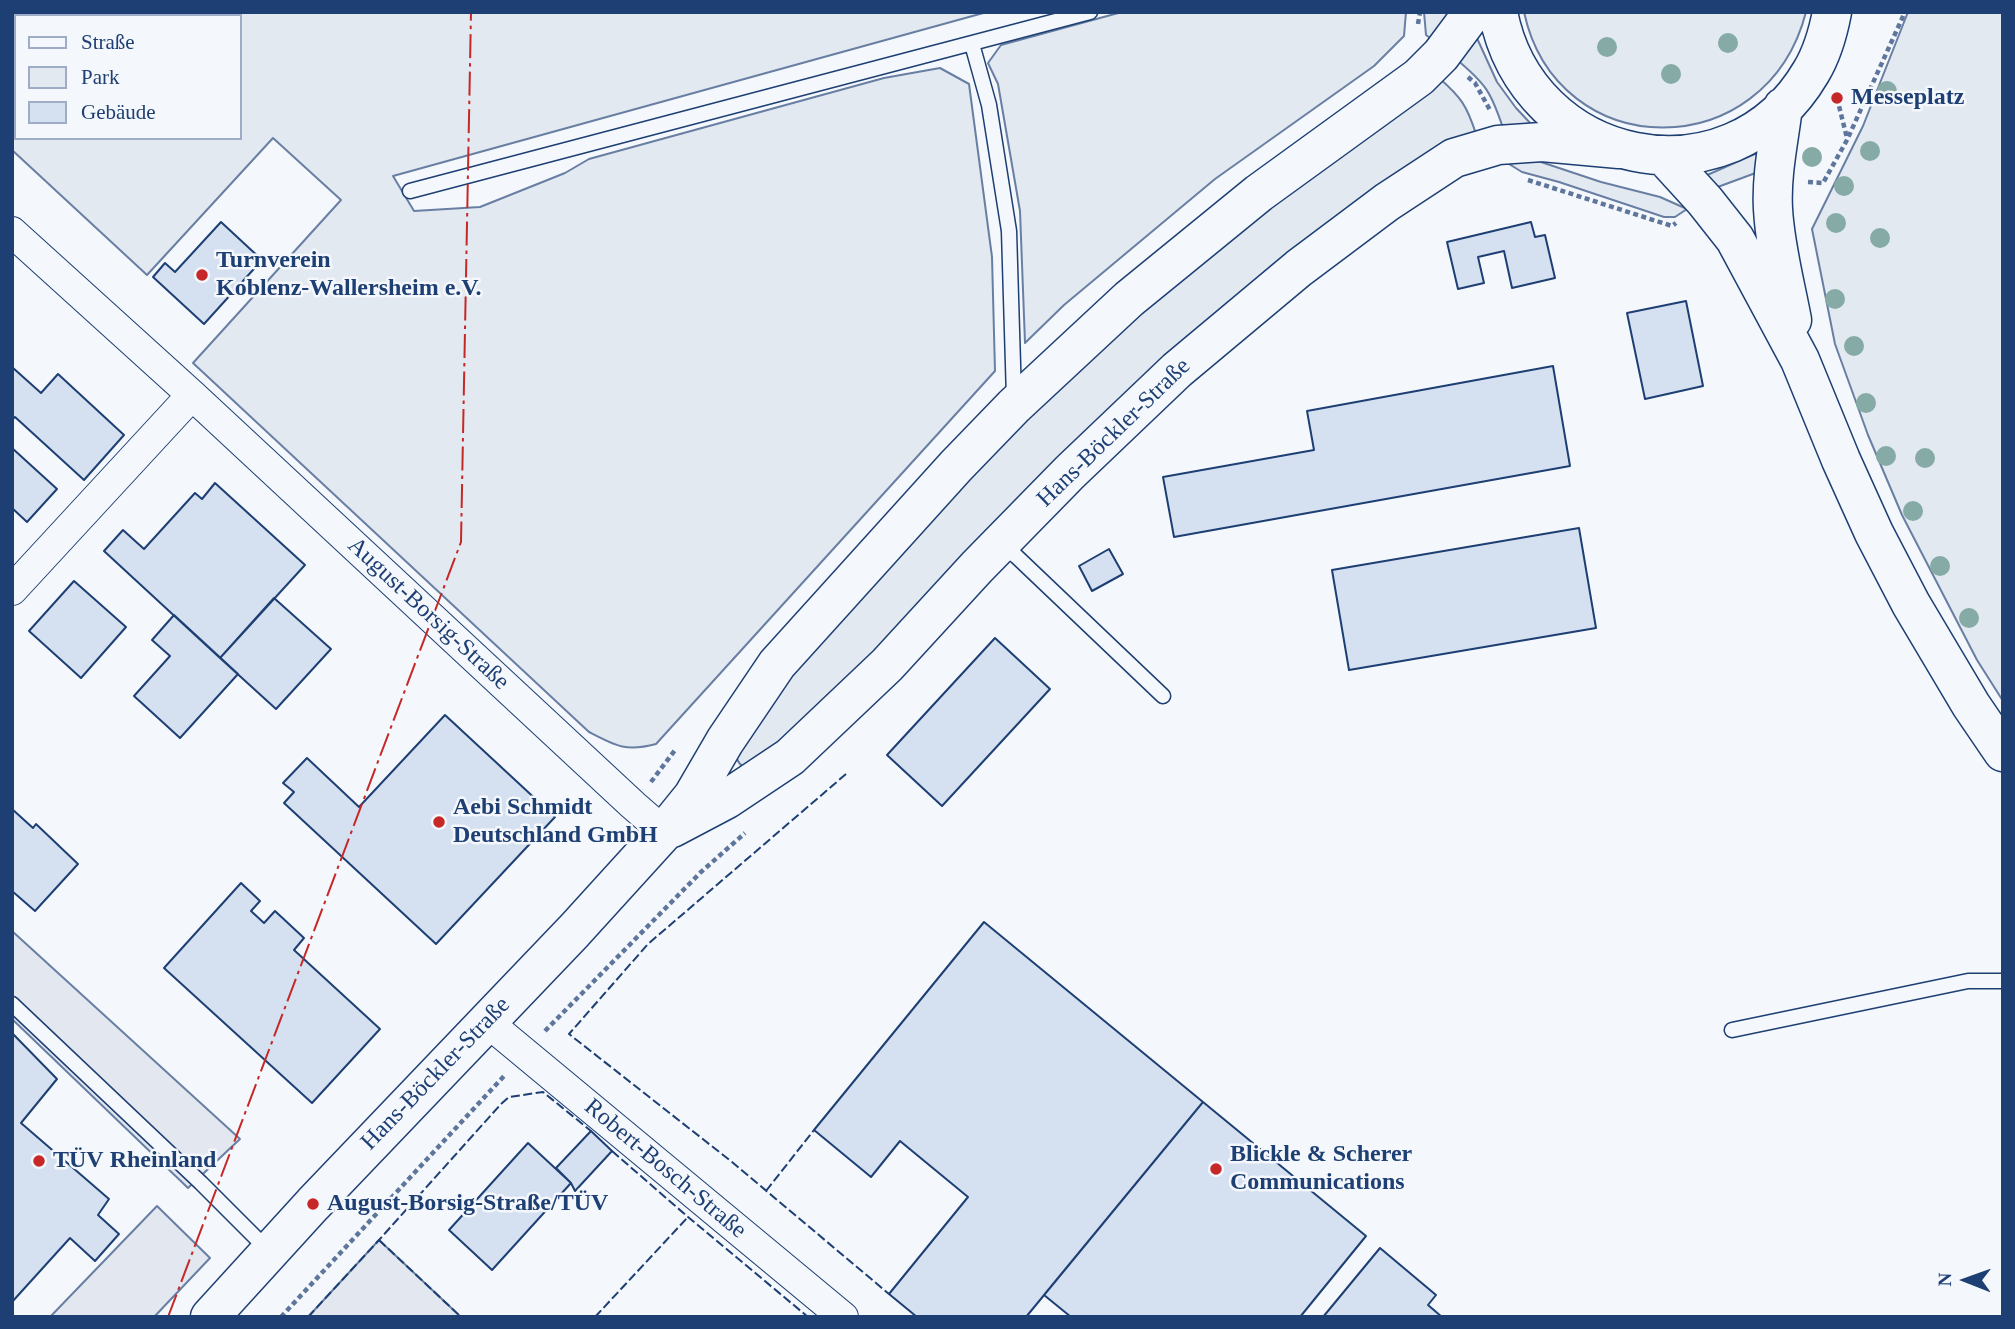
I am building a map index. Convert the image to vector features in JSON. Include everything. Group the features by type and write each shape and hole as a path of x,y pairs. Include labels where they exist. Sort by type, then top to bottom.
{"main road":[{"name":"Hans-Böckler-Straße","path":"210,1317 664,832 693,796 725,741 777,664 1014,406 1129,299 1259,193 1419,76 1441,55 1473,12"},
{"path":"1498,12 1517,68 1544,104 1560,118 1578,131 1619,149 1663,155 1707,150 1728,143 1767,122 1783,107 1811,72 1828,32 1832,12"},
{"path":"1783,107 1772,207 1800,360"},
{"name":"Hans-Böckler-Straße","path":"664,832 727,799 790,757 887,665 1070,472 1177,370 1299,268 1424,177 1454,158 1499,145 1542,142 1619,149"},
{"path":"1663,155 1735,239 1800,360 1874,533 1911,604 1971,705 2003,752"}],"street":[{"name":"August-Borsig-Straße","path":"12,232 664,832"},
{"path":"12,590 192,396"},
{"name":"Robert-Bosch-Straße","path":"486,1021 843,1317"}],"lane":[{"path":"410,191 1090,12"},
{"path":"972,44 989,105 1009,231 1014,406"},
{"path":"1000,544 1028,567 1163,696"},
{"path":"1732,1030 1968,981 2003,981"},
{"path":"12,1004 270,1252"}],"path":[{"path":"1885,45 1894,35"},
{"path":"1837,98 1847,140"},
{"path":"1517,177 1672,226"},
{"path":"559,1015 646,927"},
{"path":"281,1317 524,1053"}],"green space":[{"path":"12,12 987,12 393,176 414,211 480,207 565,173 589,159 884,78 940,68 969,84 992,257 995,371 656,744 621,746 589,732 193,363 341,200 273,138 147,275 12,150"},
{"path":"1122,12 1406,12 1404,36 1374,66 1215,179 1064,305 1025,343 1020,211 998,84 988,63 1001,45"},
{"path":"1424,12 1448,12 1433,40 1426,35"},
{"path":"1524,12 1806,12 1784,63 1750,99 1708,120 1662,128 1617,120 1576,98 1544,62"},
{"path":"1908,12 2003,12 2003,701 1977,660 1902,515 1868,435 1835,344 1812,229 1863,126"},
{"path":"1476,36 1497,82 1533,126 1503,128 1486,89 1456,59"},
{"path":"1439,78 1462,103 1476,134 1457,141 798,735 743,767 740,764 736,755 737,740 910,538 1074,369 1268,205"},
{"path":"1757,153 1761,171 1715,188 1705,176"},
{"path":"1508,159 1538,161 1601,182 1660,197 1687,209 1675,217 1664,217 1522,172 1509,164"}],"shaded area":[{"path":"12,931 240,1139 188,1188 12,1019"},
{"path":"157,1206 210,1258 154,1317 50,1317"},
{"path":"379,1240 461,1317 308,1317"}],"building":[{"name":"Turnverein Koblenz-Wallersheim e.V.","path":"221,222 262,260 204,324 153,277 165,263 175,272"},
{"path":"1531,222 1535,237 1545,235 1555,278 1512,288 1504,251 1478,257 1484,283 1458,289 1447,242"},
{"path":"1686,301 1703,386 1645,399 1627,313"},
{"path":"1553,366 1570,466 1174,537 1163,477 1314,450 1307,411"},
{"path":"12,367 41,393 58,374 124,435 84,480 15,417 12,420"},
{"path":"12,448 57,489 27,522 12,508"},
{"path":"215,483 305,565 220,658 104,551 123,530 144,549 195,493 202,499"},
{"path":"1579,528 1596,628 1349,670 1332,570"},
{"path":"1109,549 1123,574 1092,591 1079,566"},
{"path":"74,581 126,627 81,678 29,631"},
{"path":"274,598 331,649 276,709 220,658"},
{"path":"174,615 238,674 180,738 134,696 170,656 152,640"},
{"path":"995,638 1050,689 942,806 887,755"},
{"path":"445,715 555,817 436,944 284,803 294,792 283,783 307,758 359,807"},
{"path":"12,809 33,828 36,824 78,864 35,911 12,891"},
{"path":"241,883 260,901 251,911 264,923 275,911 304,938 294,950 380,1029 312,1103 164,968"},
{"path":"984,922 1203,1102 1026,1317 917,1317 889,1294 968,1197 900,1141 871,1177 814,1130"},
{"name":"TÜV Rheinland","path":"12,1033 57,1079 21,1123 109,1199 98,1215 119,1234 95,1261 70,1238 12,1302"},
{"name":"Blickle & Scherer Communications","path":"1203,1102 1366,1236 1300,1317 1071,1317 1044,1295"},
{"path":"591,1131 612,1151 575,1191 556,1168"},
{"path":"528,1143 571,1183 492,1270 449,1230"},
{"path":"1380,1248 1436,1295 1428,1305 1442,1317 1323,1317"}],"fence":[{"path":"846,774 648,944 569,1034 732,1162 889,1294"},
{"path":"308,1317 509,1097 543,1092 591,1131"},
{"path":"766,1191 814,1130"},
{"path":"612,1151 808,1317"},
{"path":"595,1317 688,1217"},
{"path":"379,1240 461,1317"}],"power":[{"path":"168,1317 461,542 471,12"}],"place":[{"name":"Messeplatz","path":"1837,98"},
{"name":"Turnverein Koblenz-Wallersheim e.V.","path":"202,275"},
{"name":"Aebi Schmidt Deutschland GmbH","path":"439,822"},
{"name":"TÜV Rheinland","path":"39,1161"},
{"name":"Blickle & Scherer Communications","path":"1216,1169"},
{"name":"August-Borsig-Straße/TÜV","path":"313,1204"}]}
